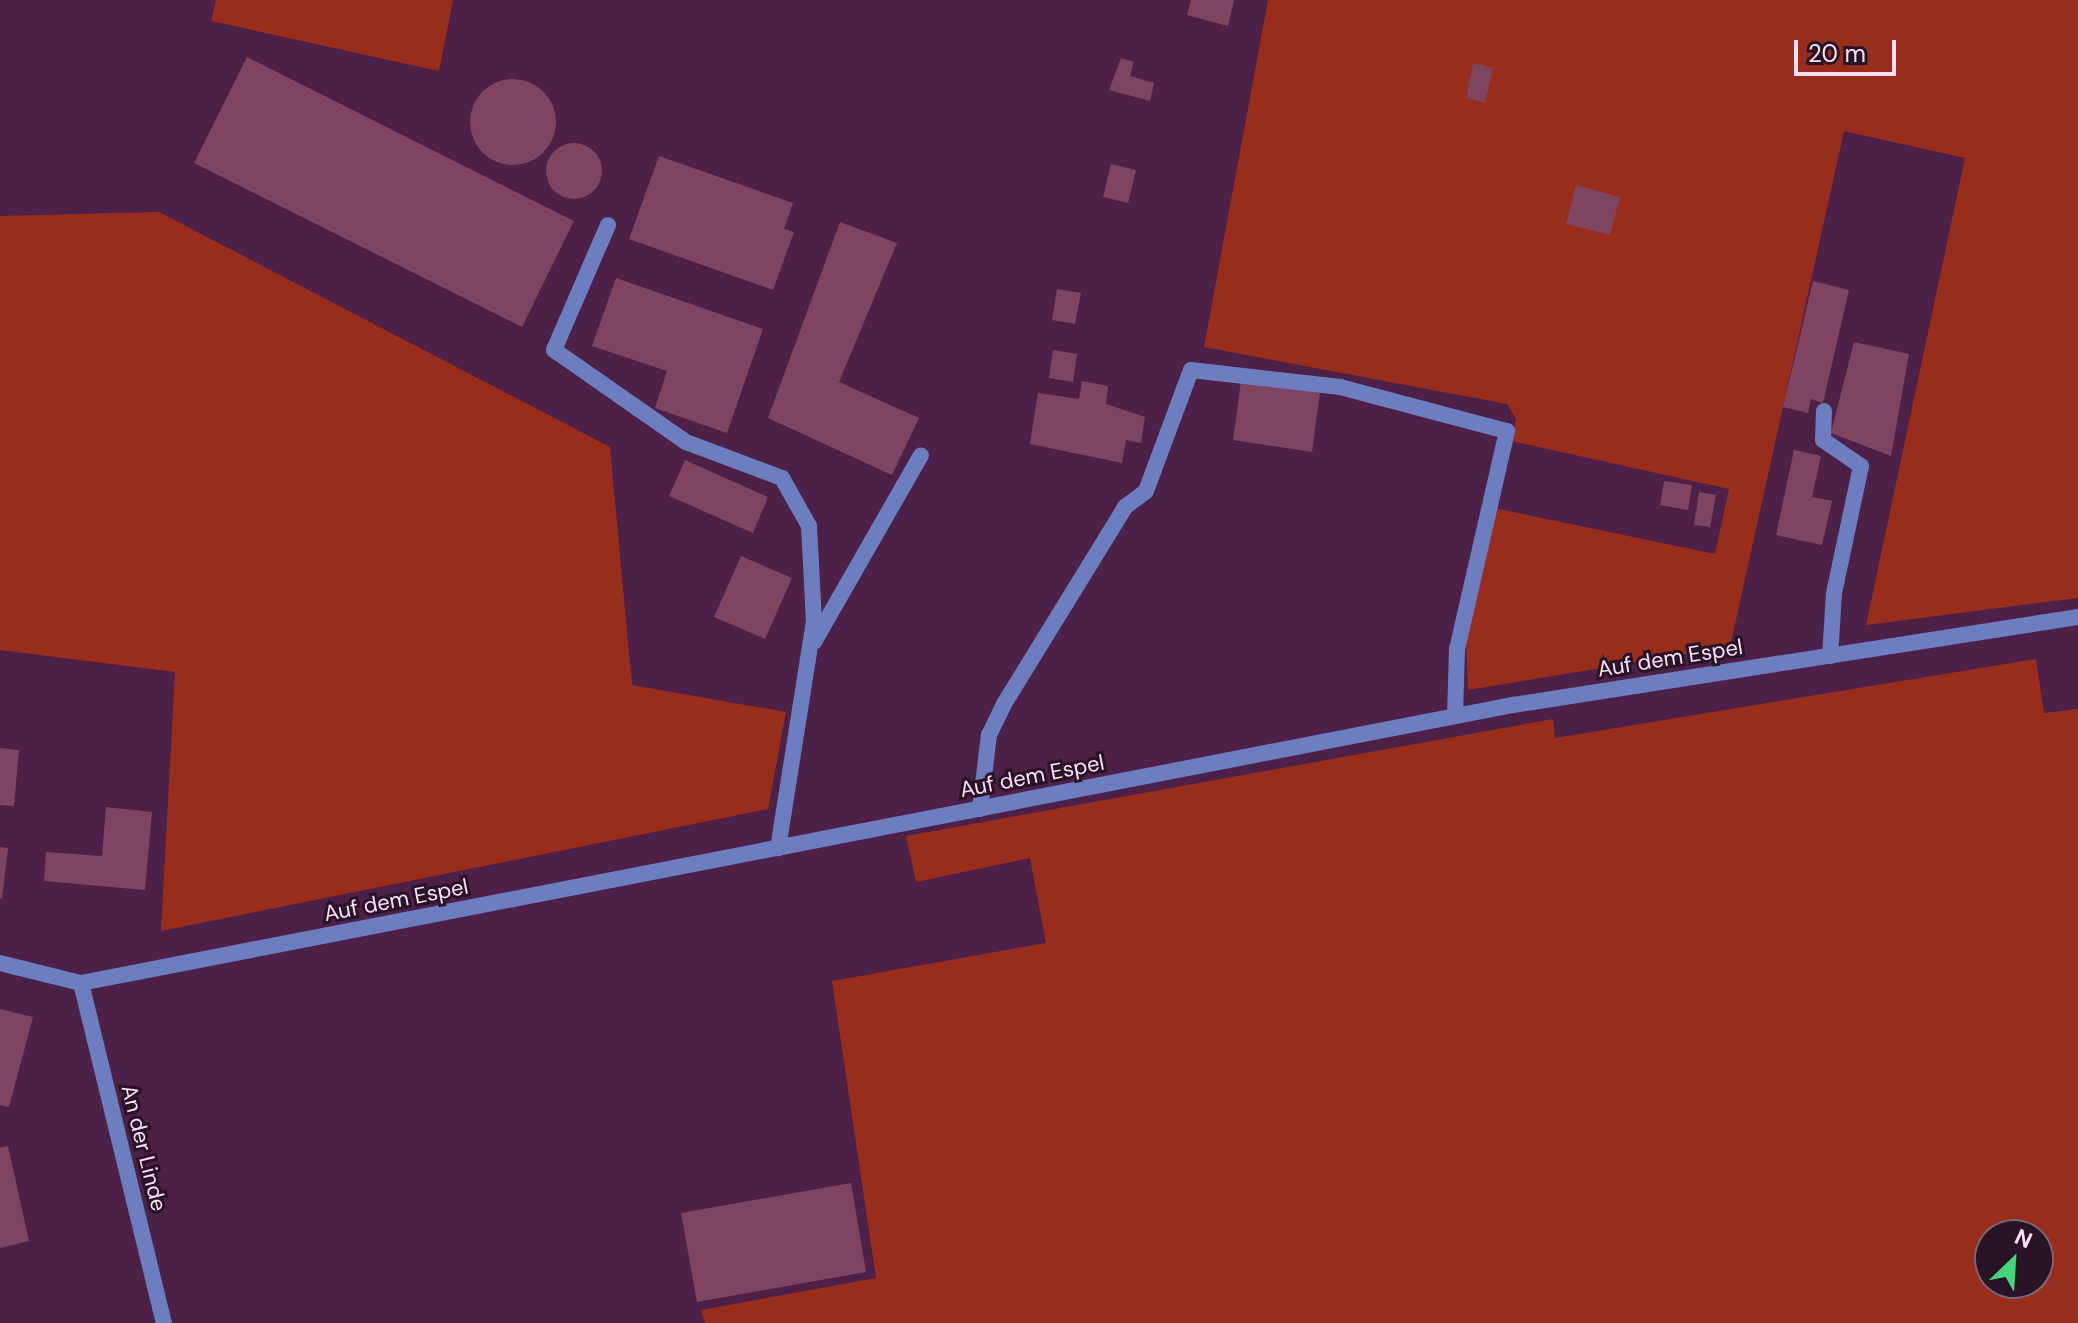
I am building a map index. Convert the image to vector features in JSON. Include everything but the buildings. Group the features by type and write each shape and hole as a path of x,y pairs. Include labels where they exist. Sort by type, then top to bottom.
{"street":[{"path":"608,225 554,350 686,442 782,478 809,526 809,650 778,848"},
{"path":"980,809 999,714 1125,507 1146,491 1191,370 1340,387 1507,431 1460,634 1455,716"},
{"path":"1824,411 1823,440 1861,466 1834,593 1830,656"},
{"path":"809,650 921,455"},
{"name":"Auf dem Espel","path":"0,963 81,983 1455,716 2078,617"},
{"name":"An der Linde","path":"81,983 164,1323"}],"shaded area":[{"path":"216,0 453,0 439,71 211,21"},
{"path":"1268,0 2078,0 2078,598 1866,625 1965,158 1844,131 1730,647 1468,690 1466,635 1494,508 1715,554 1729,489 1511,441 1516,419 1507,404 1204,347"},
{"path":"159,212 610,447 632,685 786,712 768,809 161,931 175,672 0,650 0,216"},
{"path":"2036,659 2044,713 2078,709 2078,1323 705,1323 701,1310 876,1278 832,981 1046,943 1030,858 916,882 906,836 1553,719 1555,738"}]}
